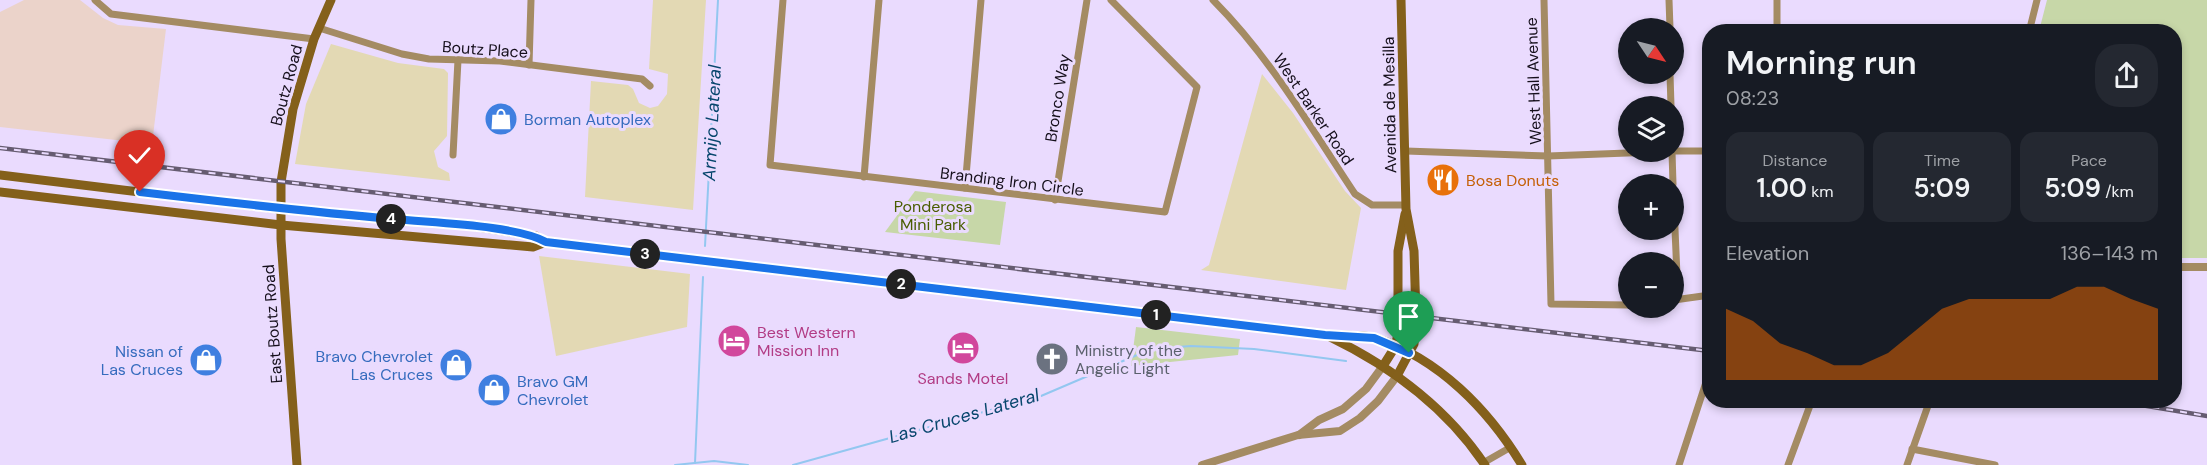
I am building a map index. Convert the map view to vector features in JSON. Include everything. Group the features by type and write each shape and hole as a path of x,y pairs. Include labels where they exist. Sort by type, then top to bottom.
{"main road":[{"name":"Boutz Road","path":"281,182 293,109 314,39 331,0"},
{"name":"Avenida de Mesilla","path":"1383,366 1395,347 1400,314 1398,251 1406,207 1401,0"},
{"path":"0,175 279,209 472,226 536,236 546,242 1325,335 1374,338 1409,353 1435,368 1463,391 1488,417 1522,465"},
{"name":"East Boutz Road","path":"281,182 279,209 297,465"},
{"path":"0,192 281,225 533,247 546,242"},
{"name":"Avenida de Mesilla","path":"1397,376 1409,353 1416,332 1414,251 1406,207"},
{"path":"1325,335 1362,353 1419,390 1465,436 1484,464"}],"street":[{"path":"95,0 111,14 314,39"},
{"path":"529,65 531,0"},
{"name":"Branding Iron Circle","path":"783,0 770,165 1166,212 1197,87 1111,0"},
{"path":"864,177 879,0"},
{"path":"965,188 981,0"},
{"name":"Bronco Way","path":"1055,200 1087,0"},
{"name":"West Barker Road","path":"1214,0 1274,73 1356,194 1371,205 1406,207"},
{"name":"West Hall Avenue","path":"1544,0 1551,304 1618,305"},
{"path":"1669,0 1670,18"},
{"path":"1777,0 1777,24"},
{"path":"2031,24 2037,0"},
{"name":"Boutz Place","path":"319,28 402,54 529,65 642,79 650,86"},
{"path":"453,155 458,60"},
{"path":"1406,151 1548,156 1618,153"},
{"path":"1684,151 1702,151"},
{"path":"2182,267 2207,267"},
{"path":"1684,298 1702,296"},
{"path":"1298,435 1319,420 1343,409 1366,388 1383,366"},
{"path":"1202,465 1298,435 1340,431 1360,418 1378,401 1397,376"},
{"path":"1679,465 1702,394"},
{"path":"1788,465 1809,408"},
{"path":"1907,465 1927,408"},
{"path":"1484,464 1511,447"},
{"path":"1912,449 1995,465"}],"shaded area":[{"path":"24,0 80,0 103,18 118,25 166,29 152,144 0,127 0,12"}],"green space":[{"path":"2047,0 2207,0 2207,258 2182,258 2182,24 2041,24"},
{"name":"Ponderosa Mini Park","path":"915,191 1006,202 1000,245 885,232"},
{"path":"1136,327 1240,339 1238,355 1131,366"}],"sand":[{"path":"653,0 706,0 693,210 585,197 591,81 628,85 633,89 639,103 650,108 658,106 667,94 668,74 649,69"},
{"path":"331,44 398,63 444,69 448,73 447,136 434,151 438,167 449,173 450,181 295,164 306,104"},
{"path":"1262,74 1293,113 1345,191 1361,208 1346,290 1201,270 1209,265"},
{"path":"539,256 690,274 687,327 556,356"}],"waterway":[{"name":"Armijo Lateral","path":"705,246 718,0"},
{"name":"Armijo Lateral","path":"695,463 703,277"},
{"name":"Las Cruces Lateral","path":"793,465 1041,396 1151,349 1191,346 1254,349 1346,361"},
{"name":"Las Cruces Lateral","path":"675,465 714,461 748,465"}],"railway":[{"path":"0,148 1702,350"},
{"path":"2159,408 2207,416"}],"place":[{"name":"Borman Autoplex","path":"501,119"},
{"name":"Bosa Donuts","path":"1443,180"},
{"name":"Best Western Mission Inn","path":"734,341"},
{"name":"Sands Motel","path":"963,348"},
{"name":"Ministry of the Angelic Light","path":"1052,359"},
{"name":"Nissan of Las Cruces","path":"206,360"},
{"name":"Bravo Chevrolet Las Cruces","path":"456,365"},
{"name":"Bravo GM Chevrolet","path":"494,390"}],"route":[{"path":"140,192 279,209 472,226 536,236 546,242 1325,335 1374,338 1409,353"}]}
